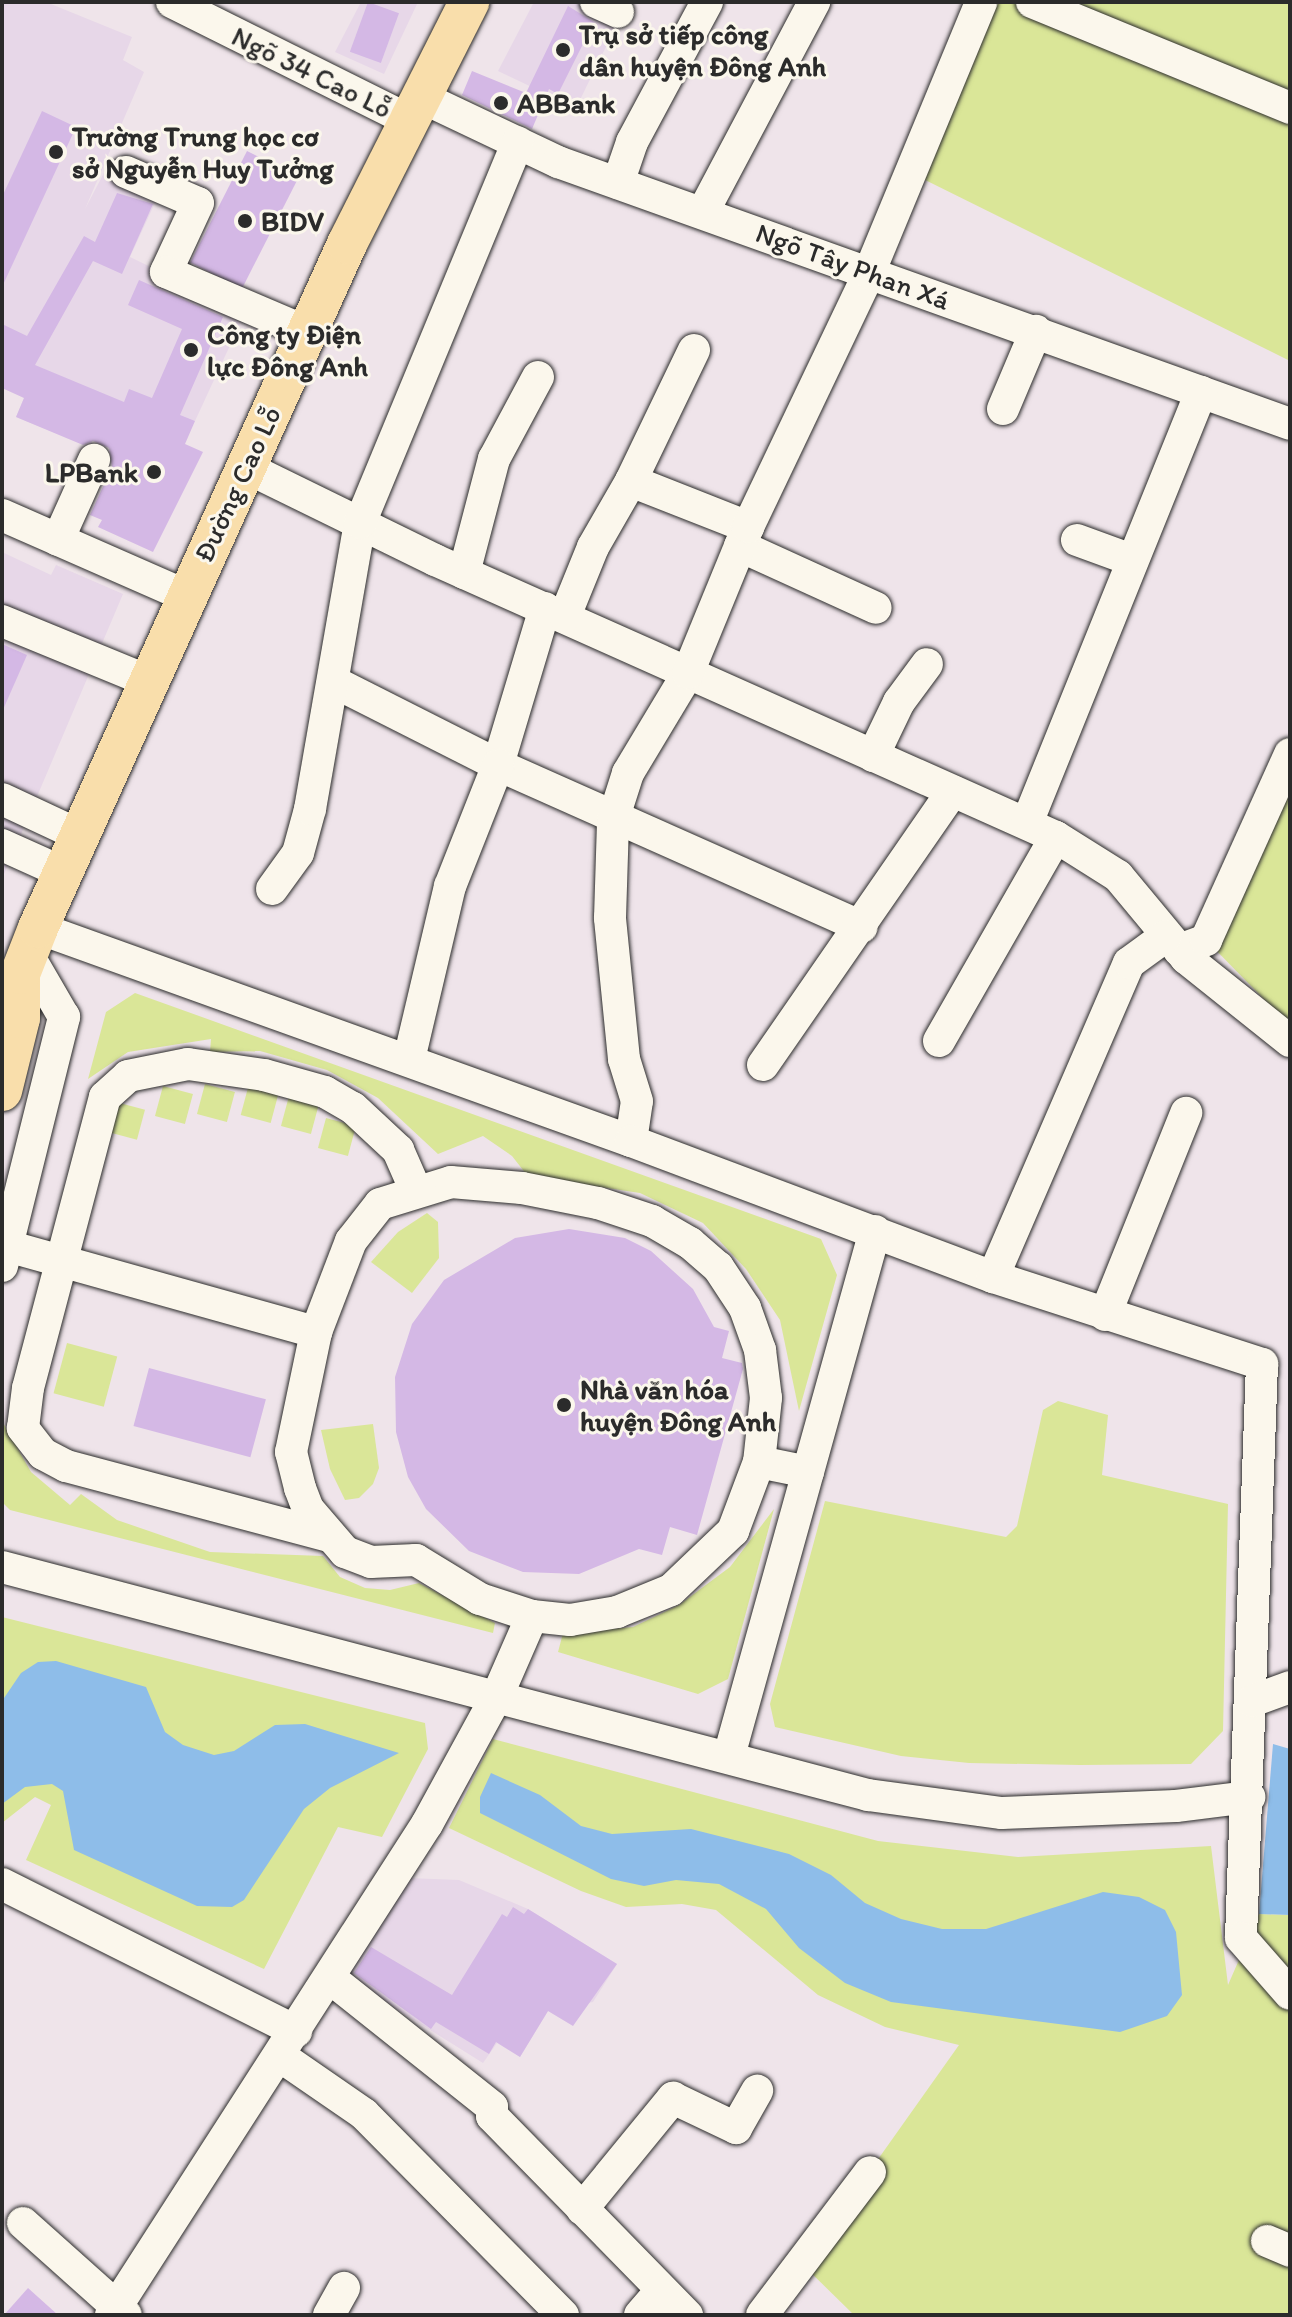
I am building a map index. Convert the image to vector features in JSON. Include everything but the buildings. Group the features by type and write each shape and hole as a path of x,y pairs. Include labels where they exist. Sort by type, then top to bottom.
{"main road":[{"name":"Đường Cao Lỗ","path":"2,1091 20,1018 22,960 184,595 247,468 307,332 469,2"}],"street":[{"name":"Ngõ 34 Cao Lỗ","path":"172,2 415,108"},
{"path":"618,183 632,142 707,2"},
{"path":"703,212 814,2"},
{"path":"631,1141 637,1101 615,996 610,918 613,820 628,773 688,673 744,537 869,273 981,2"},
{"path":"1032,2 1290,108"},
{"name":"Ngõ Tây Phan Xá","path":"415,108 518,142 618,183 1290,424"},
{"path":"272,889 298,853 334,682 360,523 518,142"},
{"path":"126,172 198,203 166,272 307,332"},
{"path":"1003,409 1036,331"},
{"path":"409,1060 450,886 555,612 631,481 694,350"},
{"path":"464,573 494,459 538,377"},
{"path":"1027,823 1201,392"},
{"path":"58,540 95,460"},
{"path":"247,468 464,573 1056,837 1118,876 1172,943 1290,1041"},
{"path":"631,481 876,608"},
{"path":"2,515 184,595"},
{"path":"1077,540 1132,560"},
{"path":"2,621 146,680"},
{"path":"873,756 899,702 927,664"},
{"path":"334,682 613,820 862,927"},
{"path":"993,1277 1129,963 1172,943 1206,940 1290,754"},
{"path":"763,1065 862,927 953,791"},
{"path":"2,799 79,835"},
{"path":"939,1041 1056,837"},
{"path":"2,845 62,872"},
{"path":"22,960 409,1060 993,1277 1262,1364 1249,1797 1241,1938 1290,1994"},
{"path":"22,960 64,1017 4,1256 61,1262 316,1332"},
{"path":"329,1536 66,1466 33,1444 23,1428 22,1410 105,1097 128,1076 160,1066 226,1068 325,1092 353,1108 388,1139 416,1191"},
{"path":"1105,1315 1186,1113"},
{"path":"451,1182 522,1188 598,1203 652,1221 690,1243 718,1267 745,1308 760,1350 766,1398 759,1462 733,1531 671,1590 617,1612 570,1620 532,1616 480,1599 416,1560 371,1562 345,1552 308,1509 291,1452 316,1332 351,1241 380,1204 416,1191 451,1182"},
{"path":"729,1756 875,1231"},
{"path":"759,1462 808,1472"},
{"path":"2,1567 498,1694 868,1795 1002,1813 1176,1806 1249,1797"},
{"path":"23,2223 118,2312 427,1824 498,1694 532,1616"},
{"path":"1252,1701 1290,1687"},
{"path":"2,1884 288,2043 364,2114 563,2315"},
{"path":"330,1978 492,2107 492,2116 687,2315"},
{"path":"582,2209 673,2098 736,2128 757,2091"},
{"path":"762,2315 870,2172"},
{"path":"640,2315 662,2290"}],"shaded area":[{"path":"2,2 46,2 132,37 123,60 144,72 85,209 106,169 160,192 130,257 245,313 195,421 105,411 90,447 16,417 24,398 2,369"},
{"path":"361,2 418,2 384,74 335,52"},
{"path":"534,2 586,2 620,18 576,108 498,71"},
{"path":"2,552 51,575 56,565 123,594 2,879"},
{"path":"408,1878 459,1880 528,1909 617,1964 593,2002 548,2011 520,2057 497,2043 483,2063 347,1978"}],"green space":[{"path":"981,2 1290,2 1290,361 911,173"},
{"path":"1290,755 1290,1026 1206,940"},
{"path":"135,993 821,1239 837,1275 799,1411 780,1320 746,1269 703,1223 640,1193 580,1184 534,1184 512,1156 483,1136 438,1154 378,1098 327,1070 260,1051 210,1052 211,1039 128,1052 88,1079 106,1012"},
{"path":"205,1084 235,1092 227,1122 197,1114"},
{"path":"249,1084 279,1092 271,1123 241,1115"},
{"path":"163,1086 193,1094 185,1124 155,1116"},
{"path":"289,1096 319,1104 311,1134 281,1126"},
{"path":"116,1102 145,1110 137,1140 108,1132"},
{"path":"326,1118 356,1126 348,1156 318,1148"},
{"path":"427,1213 438,1222 439,1258 412,1293 371,1262 398,1232"},
{"path":"67,1343 117,1356 104,1407 54,1393"},
{"path":"1058,1401 1108,1415 1102,1475 1228,1504 1223,1731 1191,1764 1080,1765 969,1763 901,1756 775,1727 770,1704 825,1501 1006,1537 1017,1526 1043,1410"},
{"path":"2,1421 31,1472 70,1505 81,1494 117,1520 210,1552 323,1556 340,1577 365,1588 390,1590 419,1583 495,1623 493,1633 10,1510 2,1502"},
{"path":"373,1424 379,1468 373,1484 359,1498 345,1500 330,1469 321,1430"},
{"path":"774,1509 728,1679 698,1694 558,1652 563,1633 633,1627 679,1605 730,1567"},
{"path":"2,1617 425,1723 428,1749 382,1837 338,1827 264,1969 26,1860 51,1805 35,1797 2,1823"},
{"path":"493,1739 878,1841 1018,1857 1211,1846 1228,1985 1259,1914 1290,1915 1290,2315 854,2315 803,2265 959,2045 885,2027 818,1995 716,1910 682,1904 626,1907 581,1891 449,1828"}],"water":[{"path":"56,1661 146,1687 165,1732 183,1745 214,1755 234,1751 275,1725 305,1724 399,1753 330,1788 304,1809 244,1900 232,1907 197,1906 74,1850 63,1791 52,1784 25,1787 2,1804 2,1701 21,1673 38,1662"},
{"path":"1273,1744 1290,1749 1290,1915 1259,1914"},
{"path":"491,1773 540,1795 581,1826 612,1834 691,1829 789,1854 831,1875 865,1903 901,1919 942,1929 986,1929 1103,1892 1139,1897 1165,1910 1176,1932 1182,1995 1167,2016 1120,2032 891,2002 845,1983 799,1948 766,1909 719,1884 676,1880 644,1886 611,1879 480,1813 480,1797"}],"place":[{"name":"Trụ sở tiếp công dân huyện Đông Anh","path":"563,50"},
{"name":"ABBank","path":"501,103"},
{"name":"Trường Trung học cơ sở Nguyễn Huy Tưởng","path":"56,152"},
{"name":"BIDV","path":"245,221"},
{"name":"Công ty Điện lực Đông Anh","path":"191,350"},
{"name":"LPBank","path":"154,472"},
{"name":"Nhà văn hóa huyện Đông Anh","path":"564,1405"}]}
